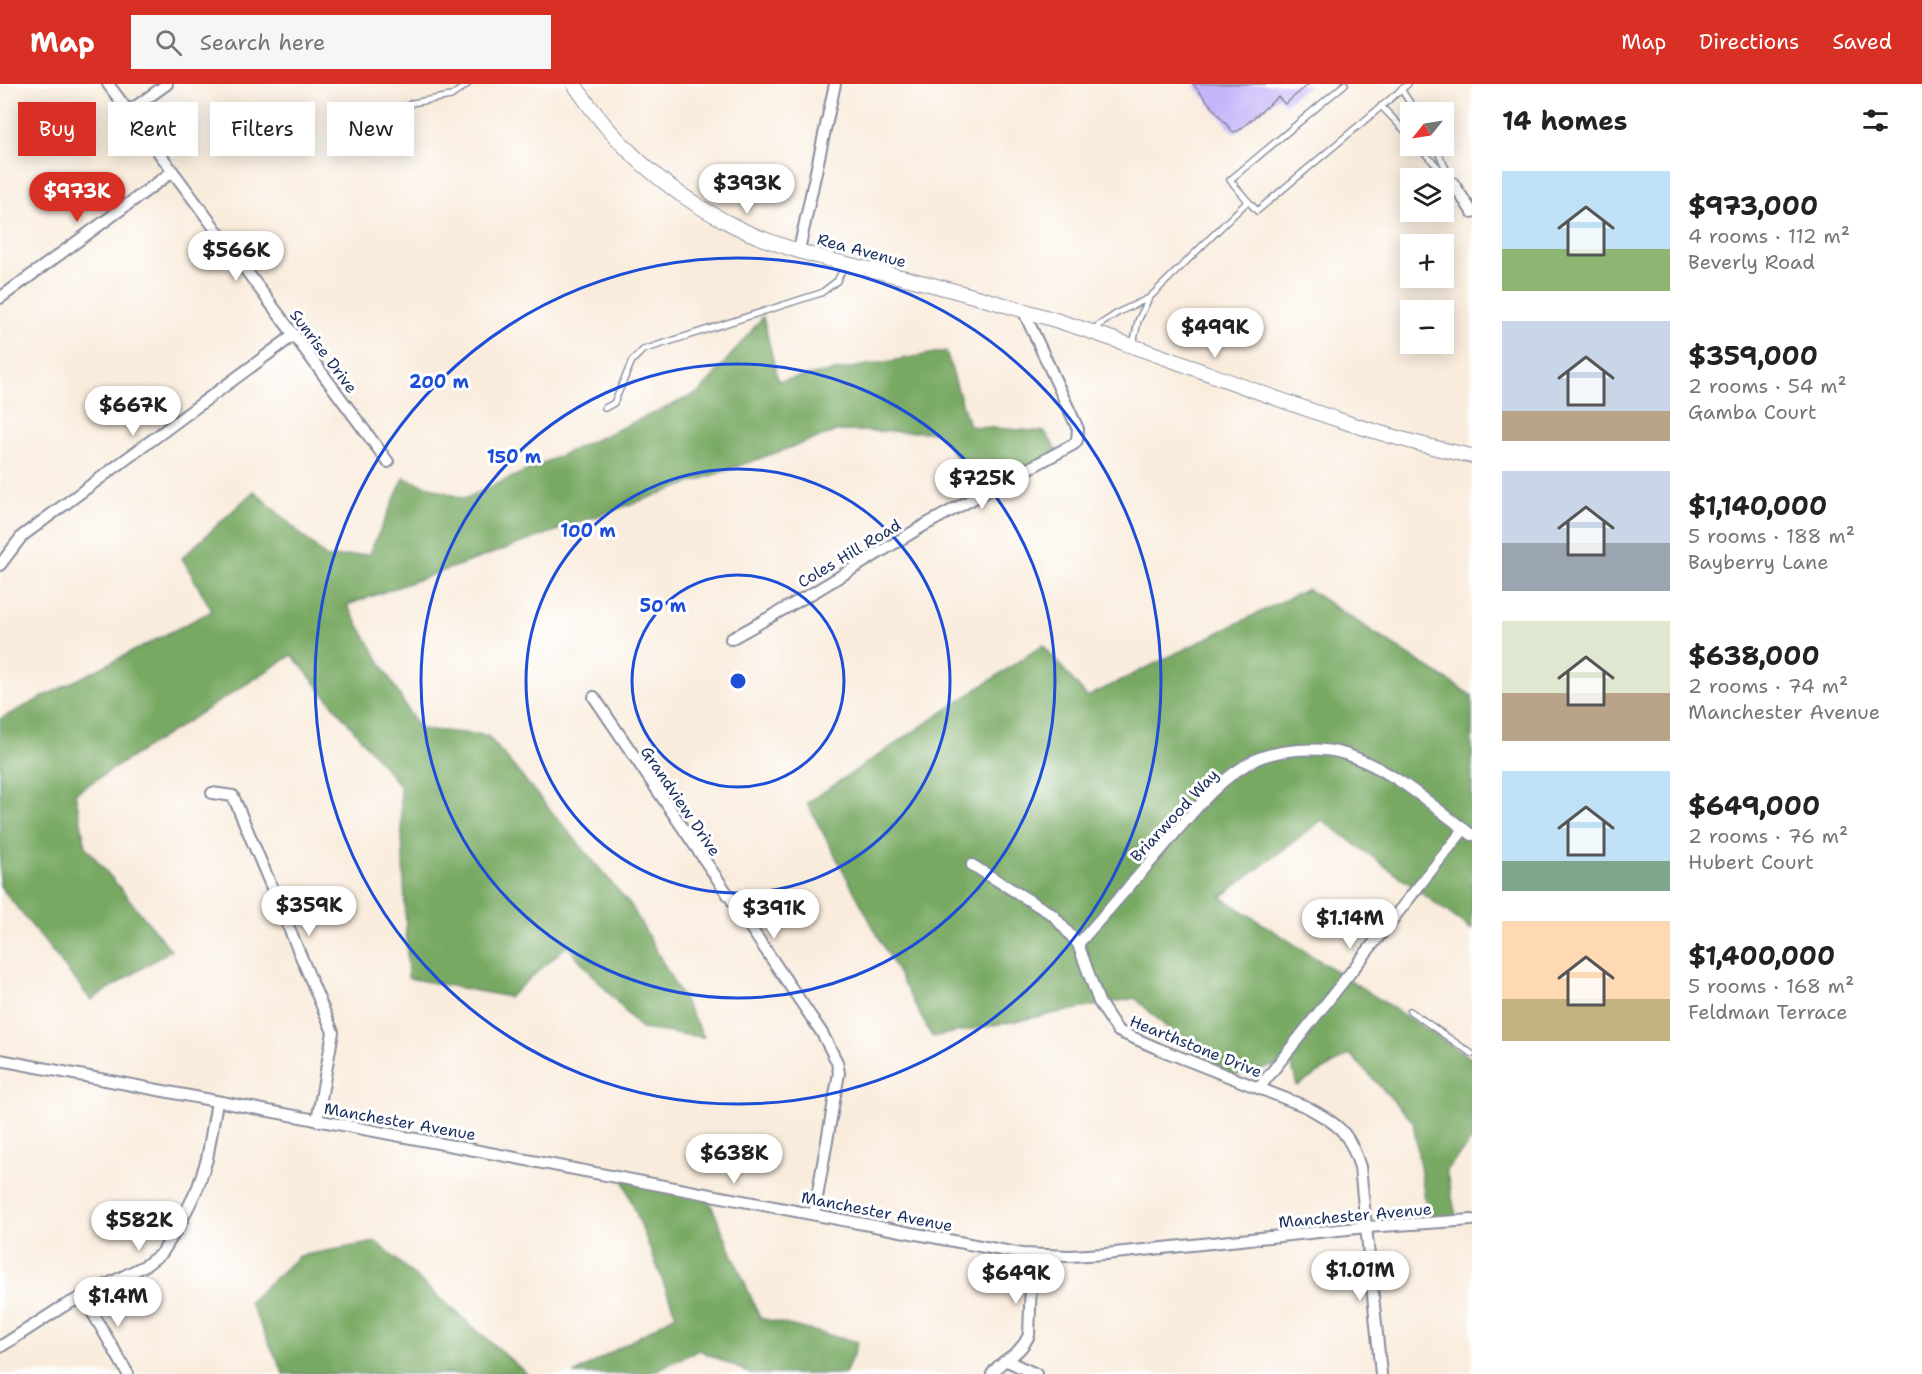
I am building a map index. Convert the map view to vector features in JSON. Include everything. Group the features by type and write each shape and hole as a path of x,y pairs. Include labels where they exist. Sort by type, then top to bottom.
{"street":[{"name":"Sunrise Drive","path":"108,84 121,102"},
{"path":"142,102 167,84"},
{"name":"Rea Avenue","path":"574,84 623,146 675,191 744,231 846,264 1023,310 1090,331 1375,432 1472,456"},
{"path":"799,250 835,84"},
{"name":"Sunrise Drive","path":"160,156 388,462"},
{"path":"0,298 172,172"},
{"path":"1454,185 1472,212"},
{"name":"Coles Hill Road","path":"731,639 923,526 1074,444 1077,440 1078,429 1023,310"},
{"path":"0,565 22,536 294,335"},
{"name":"Grandview Drive","path":"594,697 822,1033 837,1062 839,1073 836,1098 814,1214"},
{"name":"Briarwood Way","path":"1078,944 1203,801 1238,770 1271,754 1323,750 1344,754 1378,768 1468,832"},
{"path":"212,792 233,796 333,1032 317,1121"},
{"path":"1259,1088 1468,832"},
{"name":"Hearthstone Drive","path":"972,865 1053,915 1078,944 1099,1002 1118,1031 1150,1046 1307,1107 1335,1125 1350,1139 1360,1167 1381,1374"},
{"name":"Manchester Avenue","path":"0,1060 1032,1255 1105,1254 1367,1227 1472,1220"},
{"path":"0,1347 62,1307 146,1265 162,1253 198,1187 207,1159 217,1102"},
{"path":"992,1374 1000,1364 1007,1361 1024,1345 1029,1335 1032,1255"},
{"path":"83,1296 128,1374"},
{"path":"1007,1361 1035,1374"}],"lane":[{"path":"414,103 451,96 468,84"},
{"path":"1345,84 1230,180 1257,211 1408,84"},
{"path":"1401,89 1409,102"},
{"path":"1382,106 1400,125"},
{"path":"1427,156 1439,168"},
{"path":"1090,331 1119,312 1149,298 1248,201"},
{"path":"604,408 614,403 632,361 639,353 671,340 821,293 837,281 846,264"},
{"path":"1133,346 1138,321 1149,298"},
{"path":"1410,1011 1472,1054"}],"green space":[{"path":"763,317 778,381 946,351 969,426 1045,432 1059,454 982,493 938,432 837,431 347,605 419,729 487,735 632,907 704,1037 641,1029 567,946 509,997 408,978 400,786 292,655 75,793 86,847 171,950 91,1000 0,886 0,719 212,611 182,558 254,491 327,558 369,554 404,478 464,499 700,392"},
{"path":"1307,589 1472,696 1472,930 1322,820 1221,897 1472,1059 1472,1140 1446,1170 1456,1216 1428,1219 1413,1122 1350,1054 1297,1086 1291,1062 1222,1079 1135,998 932,1037 807,803 1043,645 1087,697"},
{"path":"622,1177 706,1193 760,1318 858,1342 845,1374 751,1374 699,1350 648,1374 574,1374 676,1315"},
{"path":"376,1242 527,1374 284,1374 249,1302 299,1256"}],"building":[{"path":"1193,84 1309,84 1285,104 1278,97 1238,131 1233,132"}]}
